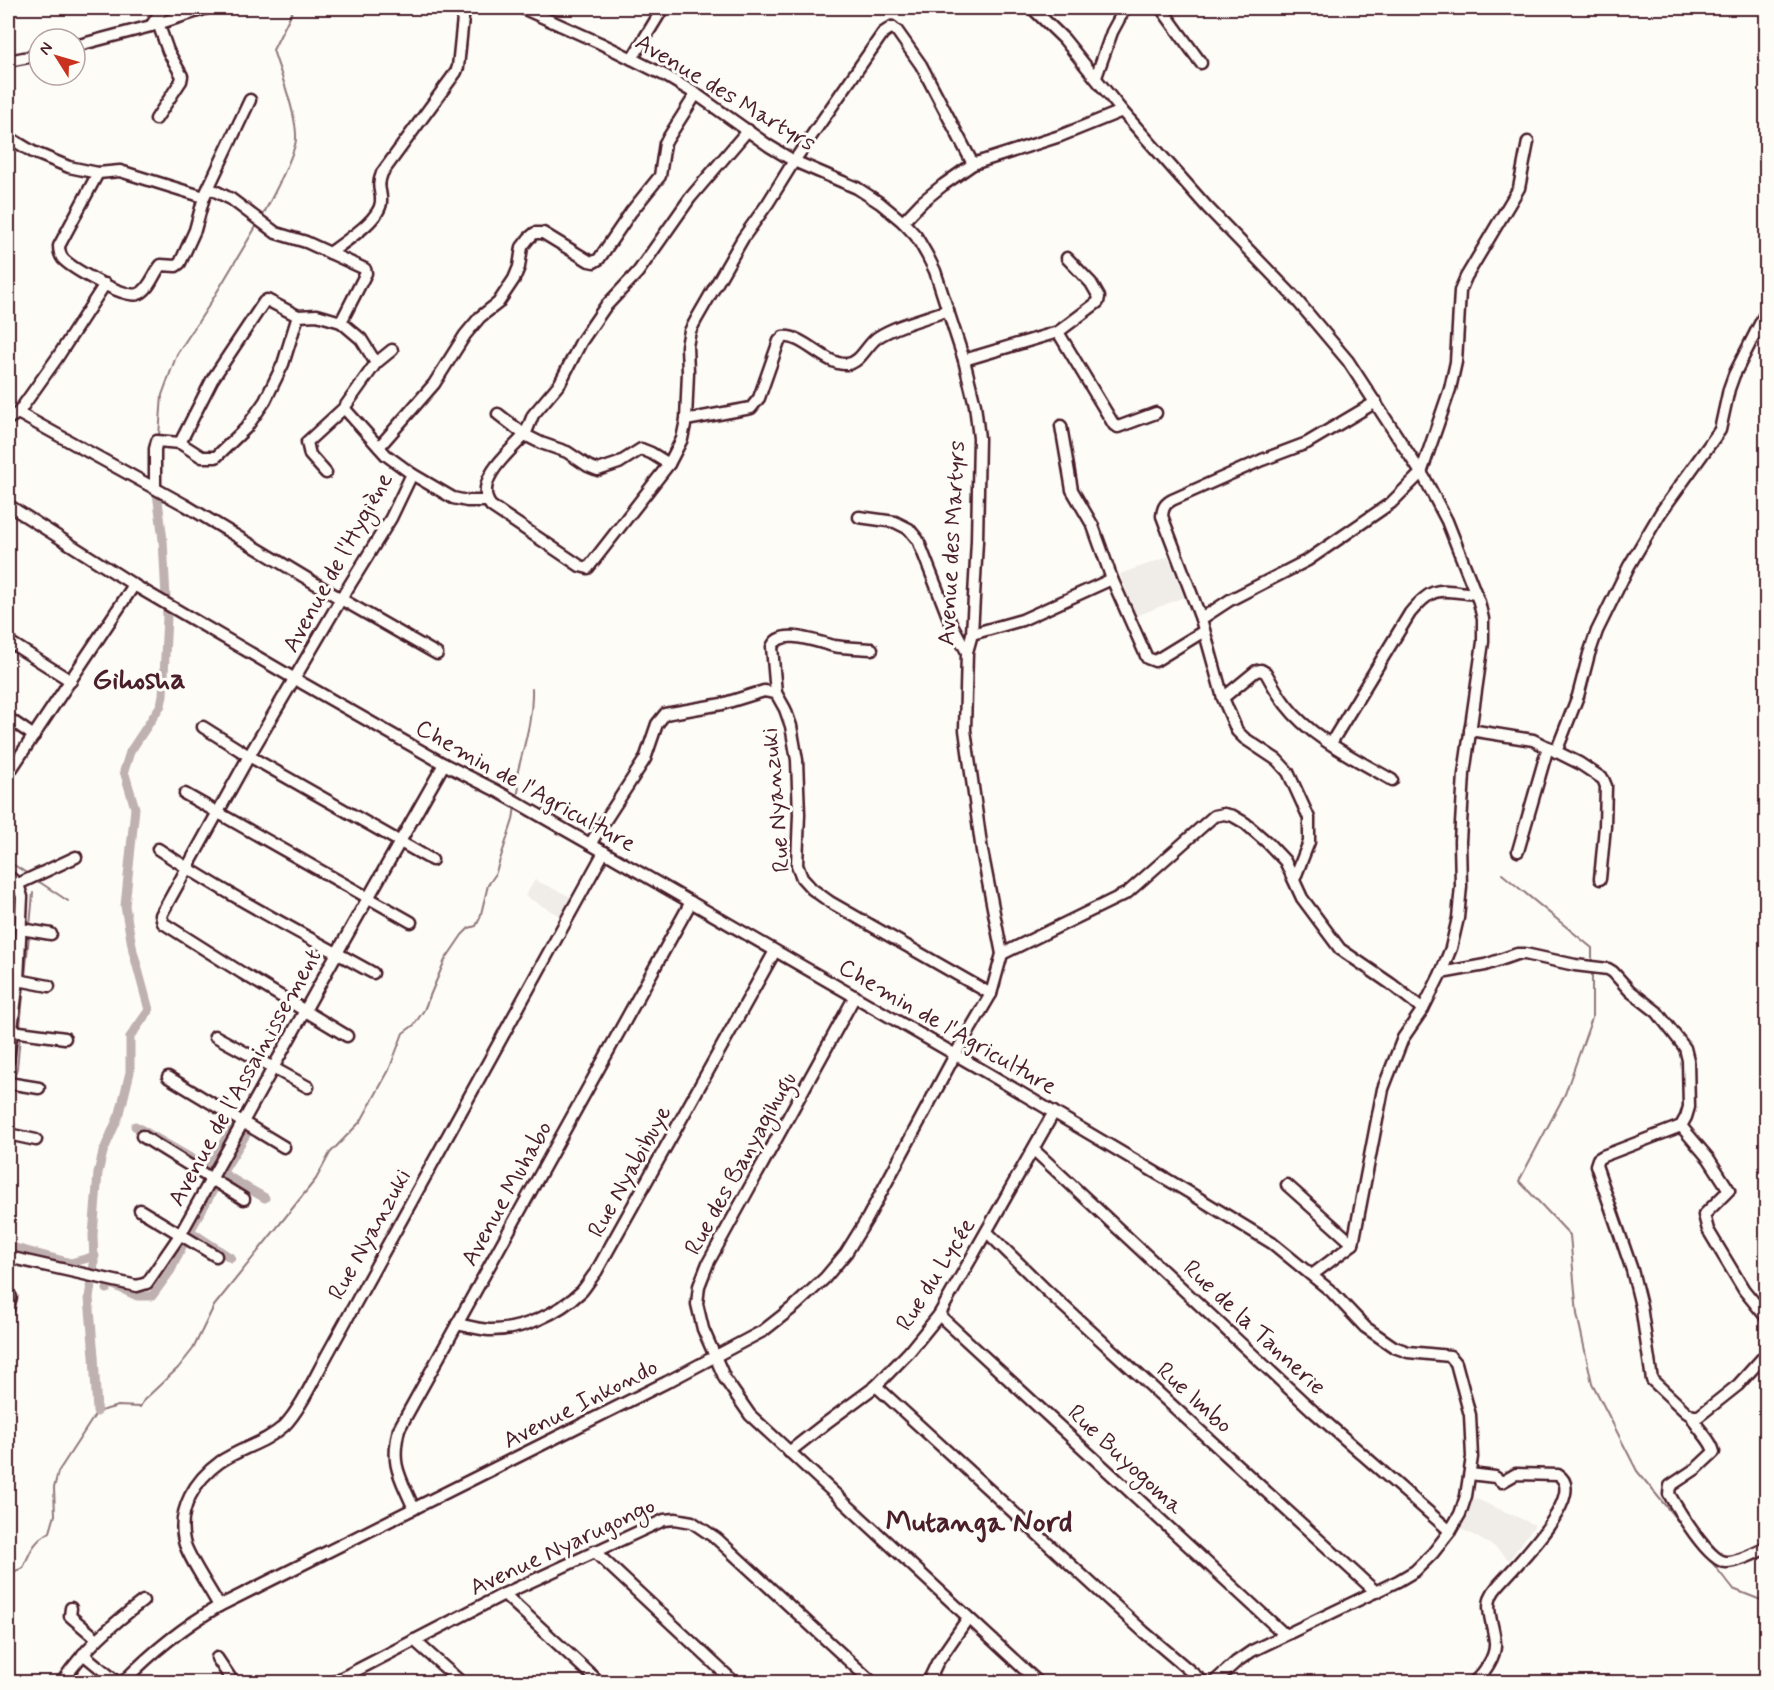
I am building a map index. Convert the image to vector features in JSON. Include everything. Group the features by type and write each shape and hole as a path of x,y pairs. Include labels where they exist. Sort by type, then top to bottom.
{"street":[{"path":"147,8 157,18 168,51 182,76 156,119"},
{"path":"87,42 157,18 207,8"},
{"path":"330,253 356,234 374,216 381,204 379,182 382,173 456,72 464,8"},
{"name":"Avenue des Martyrs","path":"522,8 632,59 696,94 794,161 857,188 903,222 916,236 927,255 964,360 975,405 979,438 972,634 967,652 964,730 982,851 1002,954 991,994 955,1055"},
{"path":"632,59 663,8"},
{"path":"1032,8 1064,39 1122,111 1207,207 1317,322 1348,361 1421,473 1447,521 1476,594 1483,619 1483,642 1464,774 1458,918 1451,948 1422,1009 1403,1038 1383,1089 1353,1244 1312,1275"},
{"path":"1096,77 1112,32 1125,8"},
{"path":"1161,8 1201,63"},
{"path":"748,130 690,198 638,272 605,307 581,342 560,382 534,415 525,435 491,473 486,483 485,493 490,506 580,566 588,568 669,464 682,439 686,420 687,346 690,331 739,244 794,161 883,33 892,27 903,37 921,65 973,164"},
{"path":"8,61 27,57"},
{"name":"Avenue de l'Hygiène","path":"347,1036 163,923 161,915 249,756 391,518 412,474 379,447 434,384 465,335 480,317 498,303 514,279 519,267 522,247 529,238 535,233 543,233 590,261 594,262 599,259 630,212 660,176 665,143 696,94"},
{"path":"98,173 59,246 60,254 65,261 105,284 135,296 142,293 161,265 176,266 180,263 195,230 207,193 250,100"},
{"path":"903,222 922,202 973,164 1060,136 1122,111"},
{"path":"8,137 49,159 86,172 120,171 231,199 276,233 293,237 365,269 366,273 341,322"},
{"path":"1201,619 1230,600 1308,560 1391,503 1421,473 1450,389 1456,362 1460,291 1519,188 1528,142"},
{"path":"964,360 1058,332 1093,307 1099,297 1091,283 1067,258"},
{"path":"8,419 18,413 105,284"},
{"path":"180,443 212,380 264,302 270,301 298,316 317,315 341,322 361,339 376,363"},
{"path":"686,420 751,408 759,398 779,341 783,337 794,339 840,364 849,364 856,361 879,336 948,310"},
{"path":"1518,851 1552,749 1578,696 1597,631 1629,566 1661,512 1720,430 1734,375 1767,312"},
{"path":"155,488 154,449 157,441 180,443 202,457 216,457 246,428 276,382 298,316"},
{"path":"1058,332 1114,425 1118,427 1156,413"},
{"path":"326,473 310,455 307,442 344,408 376,363 392,350"},
{"path":"1294,880 1309,842 1309,818 1288,772 1277,760 1237,731 1223,698 1201,619 1162,516 1162,510 1166,504 1262,460 1307,443 1376,402"},
{"path":"344,408 379,447"},
{"path":"18,413 155,488 437,654"},
{"path":"498,414 541,444 567,452 598,470 619,463 640,449 669,464"},
{"path":"1061,426 1072,490 1093,526 1112,579 1147,658 1155,661 1204,631"},
{"path":"412,474 453,498 487,501"},
{"name":"Chemin de l'Agriculture","path":"8,505 134,585 444,764 497,791 855,996 1272,1243 1332,1292 1365,1327 1394,1347 1408,1352 1445,1354 1454,1359 1470,1415 1472,1434 1470,1474 1466,1496 1460,1514 1450,1531 1433,1553 1415,1570 1376,1592 1284,1634 1236,1662 1214,1683"},
{"path":"859,517 895,522 909,529 918,540 949,619 967,652"},
{"path":"972,634 1022,620 1112,579"},
{"path":"8,774 134,585"},
{"path":"1331,743 1410,613 1423,597 1431,592 1439,591 1476,594"},
{"path":"776,693 772,647 779,639 806,637 836,646 873,649"},
{"path":"8,641 71,681"},
{"path":"1223,698 1261,670 1266,673 1286,706 1298,718 1331,743 1392,780"},
{"name":"Rue Nyanzuki","path":"590,844 645,759 657,724 665,714 722,704 764,691 776,693 791,726 797,760 799,814 797,865 802,878 812,889 830,902 991,994"},
{"path":"8,718 34,736"},
{"path":"203,727 249,756 432,860"},
{"path":"1470,730 1533,740 1596,773 1606,786 1600,879"},
{"name":"Avenue de l'Assainissement","path":"8,1257 137,1286 147,1283 152,1278 180,1235 244,1123 444,764"},
{"path":"185,794 411,922"},
{"path":"1002,954 1127,893 1214,816 1224,814 1245,823 1285,861 1314,916 1340,949 1391,984 1422,1009"},
{"path":"158,849 262,913 373,974"},
{"name":"Rue Nyanzuki","path":"219,1606 184,1541 187,1502 196,1484 221,1462 267,1439 285,1424 294,1412 604,852"},
{"path":"18,884 76,857"},
{"path":"8,876 18,884 22,897 18,980 8,1061"},
{"name":"Avenue Muhabo","path":"414,1509 396,1468 395,1448 399,1429 691,903"},
{"path":"21,929 51,934"},
{"name":"Rue Nyabibuye","path":"457,1324 489,1330 516,1326 564,1305 583,1290 596,1272 775,951"},
{"path":"1441,973 1485,965 1517,954 1608,969 1630,991 1658,1012 1685,1048 1688,1060 1689,1107 1680,1126 1598,1158 1596,1165 1632,1270 1641,1306 1652,1380 1692,1416 1695,1424 1713,1447 1714,1452 1691,1473 1670,1486 1669,1494 1706,1548 1720,1560 1726,1562 1734,1560 1767,1548"},
{"path":"18,980 49,986"},
{"name":"Rue des Banyagihugu","path":"855,996 708,1263 696,1304 724,1379 745,1409 1038,1683"},
{"path":"12,1031 65,1038"},
{"path":"215,1036 308,1087"},
{"name":"Avenue Inkondo","path":"123,1683 176,1634 219,1606 764,1331 825,1278 846,1253 867,1219 955,1055"},
{"path":"168,1077 284,1147"},
{"path":"8,1083 39,1088"},
{"name":"Rue du Lycée","path":"789,1452 876,1386 909,1352 939,1315 1054,1112"},
{"path":"1680,1126 1708,1159 1729,1190 1704,1215 1708,1230 1744,1290 1767,1317"},
{"path":"8,1134 36,1140"},
{"path":"142,1136 244,1199"},
{"name":"Rue de la Tannerie","path":"1034,1150 1313,1412 1450,1531"},
{"path":"1287,1185 1353,1244"},
{"path":"140,1210 216,1256"},
{"name":"Rue Imbo","path":"987,1232 1046,1290 1376,1592"},
{"path":"8,1309 11,1297"},
{"name":"Rue Buyogoma","path":"939,1315 1284,1634"},
{"path":"1692,1416 1699,1416 1719,1401 1767,1354"},
{"path":"876,1386 1144,1632 1203,1683"},
{"path":"1470,1474 1495,1477 1502,1482 1516,1474 1558,1475 1565,1482 1561,1504 1548,1528 1490,1595 1488,1612 1495,1644 1493,1656 1474,1683"},
{"name":"Avenue Nyarugongo","path":"334,1683 504,1594 664,1520 675,1519 692,1522 730,1551 872,1683"},
{"path":"594,1551 734,1683"},
{"path":"504,1594 599,1683"},
{"path":"62,1683 82,1654 142,1601"},
{"path":"71,1608 70,1616 97,1639"},
{"path":"928,1683 937,1663 968,1618"},
{"path":"414,1640 461,1683"},
{"path":"82,1654 117,1683"},
{"path":"217,1658 233,1683"}],"shaded area":[{"path":"1168,557 1184,597 1136,616 1120,574"},
{"path":"535,880 575,899 565,919 525,896"},
{"path":"1474,1498 1535,1525 1509,1560 1495,1547 1460,1528"}],"waterway":[{"path":"262,217 295,145 293,112 273,50 294,8"},
{"path":"159,436 162,395 177,354 257,225"},
{"path":"97,1412 89,1298 94,1264 93,1235 98,1173 103,1152 120,1113 130,1072 130,1037 149,1010 133,951 125,906 135,808 124,771 130,752 161,705 163,695 167,617 163,540 156,485"},
{"path":"517,797 519,787 516,779 529,723 532,689"},
{"path":"8,1574 23,1568 36,1543 50,1532 55,1515 54,1488 58,1472 97,1412 118,1406 140,1407 144,1400 178,1368 193,1349 214,1306 316,1179 330,1153 361,1121 389,1070 403,1033 414,1025 424,1010 445,960 462,935 469,928 476,926 480,918 488,885 495,875 513,820 515,806"},
{"path":"8,861 28,874"},
{"path":"1502,874 1592,948 1592,964"},
{"path":"35,879 68,901"},
{"path":"30,926 33,893"},
{"path":"25,977 29,935"},
{"path":"1592,969 1592,1018 1565,1094 1519,1181 1570,1235 1577,1314 1592,1383 1637,1471 1687,1532"},
{"path":"20,1027 24,985"},
{"path":"13,1081 17,1068 20,1036"},
{"path":"8,1102 12,1086"},
{"path":"135,1126 208,1168 235,1123"},
{"path":"250,1128 222,1173 265,1198"},
{"path":"216,1185 190,1231 231,1258"},
{"path":"107,1289 109,1283 137,1296 152,1296 171,1270 184,1242"},
{"path":"8,1246 71,1263 95,1256"},
{"path":"1706,1555 1733,1589 1766,1602"}],"district":[{"name":"Gihosha","path":"139,678"},
{"name":"Mutanga Nord","path":"979,1521"}]}
